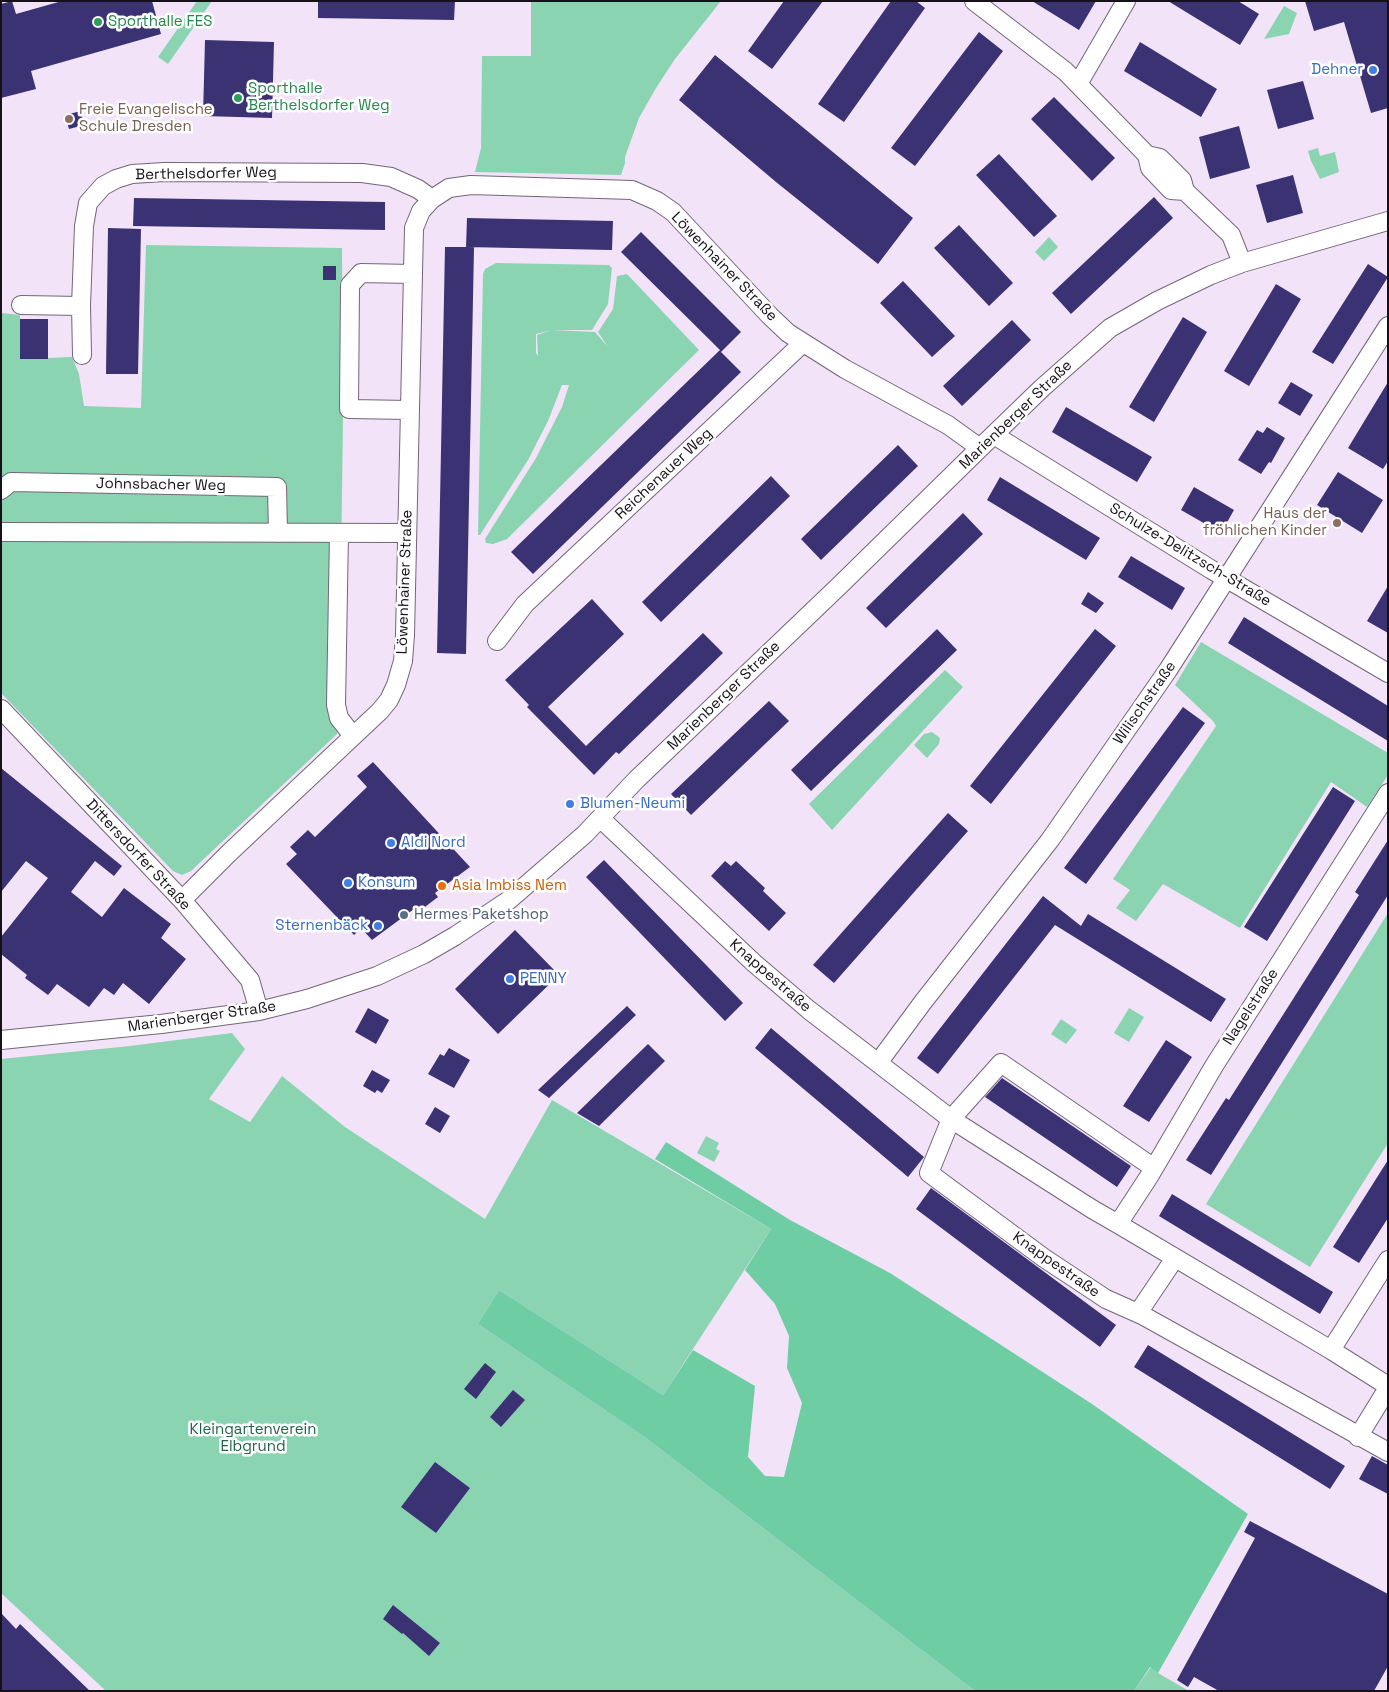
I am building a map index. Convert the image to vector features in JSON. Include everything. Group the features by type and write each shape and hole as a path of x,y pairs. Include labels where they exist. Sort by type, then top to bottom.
{"street":[{"path":"974,1 1065,71 1147,155 1160,158 1182,180 1185,191 1231,234 1242,263"},
{"path":"1078,84 1126,1"},
{"name":"Berthelsdorfer Weg","path":"82,355 81,306 84,226 88,203 103,186 116,179 132,174 164,172 362,173 391,176 418,189 432,199"},
{"name":"Löwenhainer Straße","path":"182,900 229,853 380,711 389,700 400,673 405,635 414,228 421,210 432,199 449,188 468,186 632,190 657,200 673,212 770,316 803,343 845,369 948,425 980,448"},
{"name":"Marienberger Straße","path":"1,1040 160,1024 259,1011 340,989 386,972 424,954 509,900 578,840 636,780 832,593 1042,388 1110,328 1186,286 1242,263 1388,221"},
{"path":"410,410 349,409 350,285 361,273 412,274"},
{"path":"21,305 81,306"},
{"name":"Wilischstraße","path":"878,1063 923,1002 1050,840 1168,670 1388,326"},
{"name":"Reichenauer Weg","path":"497,641 519,604 803,343"},
{"name":"Schulze-Delitzsch-Straße","path":"994,435 1212,570 1388,673"},
{"name":"Johnsbacher Weg","path":"1,490 11,482 277,487 278,533"},
{"path":"1,532 407,533"},
{"path":"339,533 336,705 339,718 353,736"},
{"name":"Dittersdorfer Straße","path":"1,709 182,900 250,980 259,1011"},
{"name":"Nagelstraße","path":"1118,1224 1154,1168 1214,1066 1388,793"},
{"name":"Knappestraße","path":"600,818 754,963 809,1010 951,1119 1092,1209 1331,1350 1388,1387 1358,1437"},
{"name":"Knappestraße","path":"1154,1168 1001,1062 951,1119 929,1174 1044,1258 1106,1300 1138,1313 1388,1452"},
{"path":"1138,1313 1175,1258"},
{"path":"1331,1350 1388,1260"}],"green space":[{"path":"197,1 212,1 168,64 158,57"},
{"path":"531,1 721,1 675,59 656,88 639,118 625,157 621,175 475,172 481,148 482,56 531,56"},
{"path":"1284,6 1297,13 1289,34 1264,39"},
{"path":"1318,148 1320,156 1335,152 1339,172 1320,179 1308,151"},
{"path":"1049,237 1058,247 1044,261 1035,252"},
{"path":"146,245 342,248 343,417 339,718 337,734 191,871 182,875 173,871 1,693 1,316 2,313 20,315 20,359 72,357 79,374 84,406 141,408"},
{"path":"496,263 609,265 612,268 608,304 592,330 551,330 595,332 608,347 598,332 613,309 617,276 627,274 699,350 507,539 493,544 486,543 485,539 536,458 562,407 569,385 562,385 548,421 528,460 480,535 478,535 483,274 485,269","holes":["551,330 537,335 538,356 536,353 536,334"]},
{"path":"1201,642 1388,753 1388,775 1367,807 1331,782 1240,928 1163,884 1136,921 1116,908 1130,890 1113,879 1216,726 1175,685"},
{"path":"945,670 963,687 832,830 809,804"},
{"path":"932,732 940,738 939,744 927,758 914,745 924,734"},
{"path":"1388,913 1388,1143 1310,1267 1206,1204"},
{"path":"1129,1008 1144,1017 1129,1042 1114,1033"},
{"path":"1061,1019 1077,1030 1066,1044 1051,1034"},
{"name":"Kleingartenverein Elbgrund","path":"232,1033 245,1049 209,1099 250,1122 282,1076 345,1127 485,1219 552,1100 771,1229 663,1395 499,1290 478,1324 646,1438 975,1691 106,1691 1,1593 1,1059 130,1046"},
{"path":"706,1136 719,1143 716,1149 720,1151 714,1162 697,1153"},
{"path":"666,1142 790,1220 890,1273 1092,1404 1248,1514 1158,1673 1150,1667 1134,1691 975,1691 646,1438 478,1324 499,1290 663,1395 693,1350 755,1386 748,1457 765,1476 784,1477 802,1403 787,1368 789,1336 775,1304 745,1270 771,1229 655,1159"},
{"path":"1151,1667 1158,1673 1189,1691 1134,1691"}],"building":[{"name":"Sporthalle FES","path":"12,1 16,14 62,1 152,1 161,34 31,71 36,89 1,98 1,4"},
{"path":"318,1 455,1 454,20 318,18"},
{"path":"784,1 823,1 772,69 748,51"},
{"path":"891,1 916,1 925,8 844,122 818,104"},
{"path":"1032,1 1096,1 1079,30"},
{"path":"1168,1 1238,1 1259,14 1240,45"},
{"name":"Dehner","path":"1305,1 1388,1 1388,108 1371,113 1344,22 1314,31"},
{"path":"979,32 1003,51 915,166 891,148"},
{"name":"Sporthalle Berthelsdorfer Weg","path":"205,40 274,42 272,118 203,116"},
{"path":"1140,42 1217,89 1201,117 1124,71"},
{"path":"715,55 913,218 878,264 776,182 679,100"},
{"path":"1303,81 1314,119 1278,129 1267,90"},
{"path":"1054,97 1115,158 1092,181 1031,119"},
{"path":"81,111 84,125 69,129 65,115"},
{"path":"1239,126 1250,168 1210,179 1199,137"},
{"path":"999,154 1057,216 1034,237 976,175"},
{"path":"1293,175 1303,213 1267,223 1256,185"},
{"path":"1154,197 1173,218 1071,314 1052,293"},
{"path":"134,198 385,202 385,230 133,226"},
{"path":"467,218 613,221 612,250 466,247"},
{"path":"959,225 1013,283 989,306 934,248"},
{"path":"108,228 141,229 138,374 106,374"},
{"path":"641,232 741,332 721,352 741,372 533,574 511,552 720,350 621,252"},
{"path":"445,247 474,247 466,654 437,653"},
{"path":"1368,264 1388,277 1333,364 1312,352"},
{"path":"323,266 336,266 336,280 323,280"},
{"path":"903,281 955,336 932,357 880,303"},
{"path":"1276,284 1301,299 1249,386 1224,371"},
{"path":"1183,317 1207,332 1154,422 1129,407"},
{"path":"20,319 48,319 48,359 20,359"},
{"path":"1012,320 1031,340 962,406 943,386"},
{"path":"1291,382 1313,395 1300,416 1278,403"},
{"path":"1388,382 1388,461 1383,469 1348,448"},
{"path":"1066,407 1152,457 1137,482 1052,432"},
{"path":"1267,427 1285,438 1271,463 1269,462 1261,474 1238,460 1257,430 1263,433"},
{"path":"898,445 918,466 821,560 801,539"},
{"path":"1338,472 1383,500 1362,533 1317,505"},
{"path":"771,476 790,496 661,622 642,602"},
{"path":"1000,477 1100,538 1086,560 987,500"},
{"path":"1194,487 1234,510 1221,533 1181,510"},
{"path":"963,513 983,534 886,628 866,608"},
{"path":"1131,556 1185,588 1172,610 1118,577"},
{"path":"1388,586 1388,633 1367,621"},
{"path":"1088,592 1104,603 1096,613 1081,604"},
{"path":"592,599 624,634 548,707 586,746 703,633 723,653 619,754 616,752 594,775 527,707 529,705 505,680"},
{"path":"1244,617 1388,706 1388,741 1228,643"},
{"path":"937,629 957,650 811,791 791,770"},
{"path":"1095,629 1116,646 991,804 970,786"},
{"path":"769,701 789,721 691,815 671,794"},
{"path":"1183,707 1205,723 1086,884 1064,868"},
{"path":"373,762 470,867 435,893 438,897 417,913 414,909 372,940 361,928 354,935 286,864 297,854 290,847 308,830 315,837 367,787 357,776"},
{"path":"1,768 122,866 114,876 95,861 71,892 102,917 124,888 171,924 161,938 186,959 149,1004 123,983 114,995 104,988 89,1007 57,984 48,995 25,978 27,975 1,954 1,937 48,878 26,861 1,892"},
{"path":"1333,787 1355,801 1267,941 1244,927"},
{"path":"948,813 968,831 834,983 813,965"},
{"path":"1388,840 1388,895 1211,1175 1186,1160 1226,1098 1229,1100 1359,895 1355,892"},
{"path":"604,860 743,1003 725,1021 586,877"},
{"path":"725,861 731,866 736,861 765,888 763,891 786,913 769,931 711,876"},
{"path":"1043,896 1081,926 1088,914 1226,999 1211,1022 1055,925 938,1074 917,1058"},
{"name":"PENNY","path":"515,930 559,975 498,1034 455,989"},
{"path":"627,1006 636,1015 549,1098 538,1090"},
{"path":"368,1008 389,1020 376,1044 355,1032"},
{"path":"771,1028 924,1157 908,1177 755,1048"},
{"path":"1166,1040 1192,1057 1149,1122 1123,1106"},
{"path":"648,1044 665,1061 599,1126 577,1113"},
{"path":"449,1048 470,1060 454,1088 428,1074 440,1054 444,1056"},
{"path":"372,1070 390,1080 382,1093 377,1090 375,1093 363,1086"},
{"path":"1002,1078 1131,1166 1117,1187 985,1097"},
{"path":"435,1107 450,1116 440,1133 425,1124"},
{"path":"1388,1160 1388,1218 1359,1263 1333,1247"},
{"path":"931,1188 1116,1325 1100,1347 916,1209"},
{"path":"1172,1194 1333,1292 1320,1314 1159,1216"},
{"path":"1148,1345 1345,1466 1330,1489 1134,1367"},
{"path":"485,1363 496,1372 476,1399 464,1389"},
{"path":"513,1390 525,1400 501,1427 490,1417"},
{"path":"1372,1456 1388,1465 1388,1494 1359,1479"},
{"path":"435,1462 470,1488 436,1533 401,1507"},
{"path":"1250,1521 1388,1594 1388,1666 1374,1691 1219,1691 1194,1677 1188,1687 1177,1680 1255,1538 1244,1532"},
{"path":"393,1605 440,1643 429,1656 403,1633 383,1619"},
{"path":"1,1613 16,1629 20,1624 90,1691 1,1691"}],"place":[{"name":"Sporthalle FES","path":"98,22"},
{"name":"Dehner","path":"1373,70"},
{"name":"Sporthalle Berthelsdorfer Weg","path":"238,98"},
{"name":"Freie Evangelische Schule Dresden","path":"69,119"},
{"name":"Haus der fröhlichen Kinder","path":"1337,523"},
{"name":"Blumen-Neumi","path":"570,804"},
{"name":"Aldi Nord","path":"391,843"},
{"name":"Konsum","path":"348,883"},
{"name":"Asia Imbiss Nem","path":"442,886"},
{"name":"Hermes Paketshop","path":"404,915"},
{"name":"Sternenbäck","path":"378,926"},
{"name":"PENNY","path":"510,979"}]}
